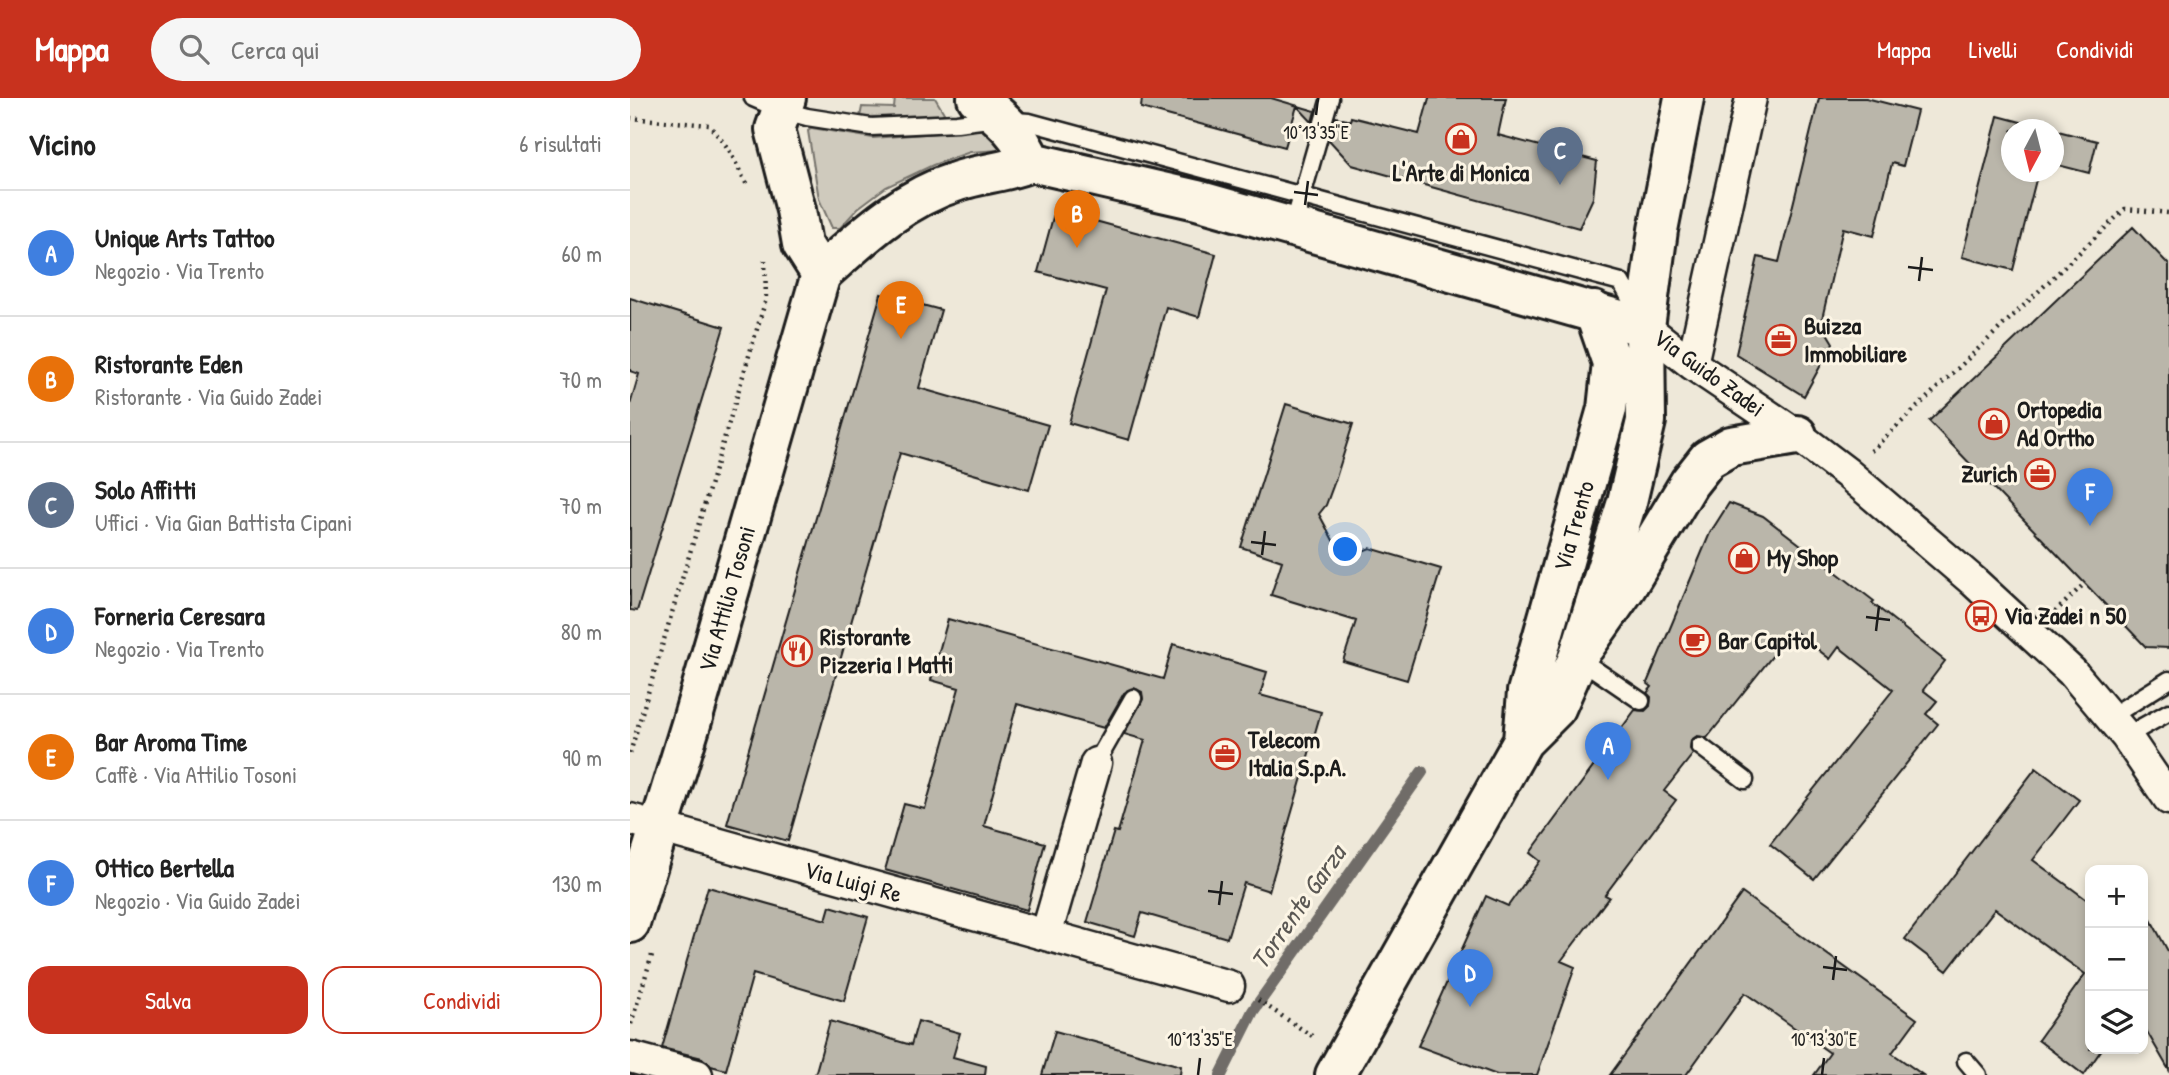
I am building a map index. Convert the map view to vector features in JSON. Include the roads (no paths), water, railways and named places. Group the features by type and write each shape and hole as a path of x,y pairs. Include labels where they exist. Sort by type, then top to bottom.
{"main road":[{"name":"Via Trento","path":"1335,1075 1523,741 1556,708 1580,654 1627,502 1646,421 1646,327 1658,230 1684,98"},
{"path":"774,102 775,129 802,244 821,274 873,227 909,202 959,180 1012,170 1031,162 1023,142 991,109"},
{"name":"Via Guido Zadei","path":"1031,162 1197,200 1297,211 1646,327"},
{"name":"Via Attilio Tosoni","path":"642,937 645,824 821,274"},
{"name":"Via Trento","path":"1523,741 1527,692 1607,409 1612,363 1594,311"},
{"name":"Via Trento","path":"1580,654 1627,586 1689,483 1708,459 1731,446 1797,435"}],"street":[{"path":"1692,364 1751,98"},
{"name":"Via Guido Zadei","path":"1646,327 1692,364 1797,435 1847,473 1972,580 2072,672 2118,726 2169,799"},
{"path":"1046,935 1096,763"},
{"name":"Via Luigi Re","path":"645,824 1229,985"},
{"path":"630,1057 697,1075"}],"lane":[{"path":"1297,211 1330,98"},
{"path":"774,102 807,117 871,127 989,119 991,109 1297,211 1621,282 1646,327"},
{"path":"1580,654 1641,701"},
{"path":"2118,726 2169,680"},
{"path":"1096,763 1133,698"},
{"path":"2118,726 2169,712"},
{"path":"1700,746 1745,780"},
{"path":"1966,1061 1978,1075"}],"waterway":[{"name":"Torrente Garza","path":"1221,1075 1253,1011 1422,772"}],"place":[{"name":"L'Arte di Monica","path":"1461,139"},
{"name":"Solo Affitti","path":"1560,185"},
{"name":"Ristorante Eden","path":"1077,248"},
{"name":"Bar Aroma Time","path":"901,339"},
{"name":"Buizza Immobiliare","path":"1781,340"},
{"name":"Ortopedia Ad Ortho","path":"1994,424"},
{"name":"Zurich","path":"2040,474"},
{"name":"Ottico Bertella","path":"2090,526"},
{"name":"My Shop","path":"1744,558"},
{"name":"Via Zadei n 50","path":"1981,616"},
{"name":"Bar Capitol","path":"1695,641"},
{"name":"Ristorante Pizzeria I Matti","path":"797,651"},
{"name":"Telecom Italia S.p.A.","path":"1225,754"},
{"name":"Unique Arts Tattoo","path":"1608,780"},
{"name":"Forneria Ceresara","path":"1470,1007"}]}
